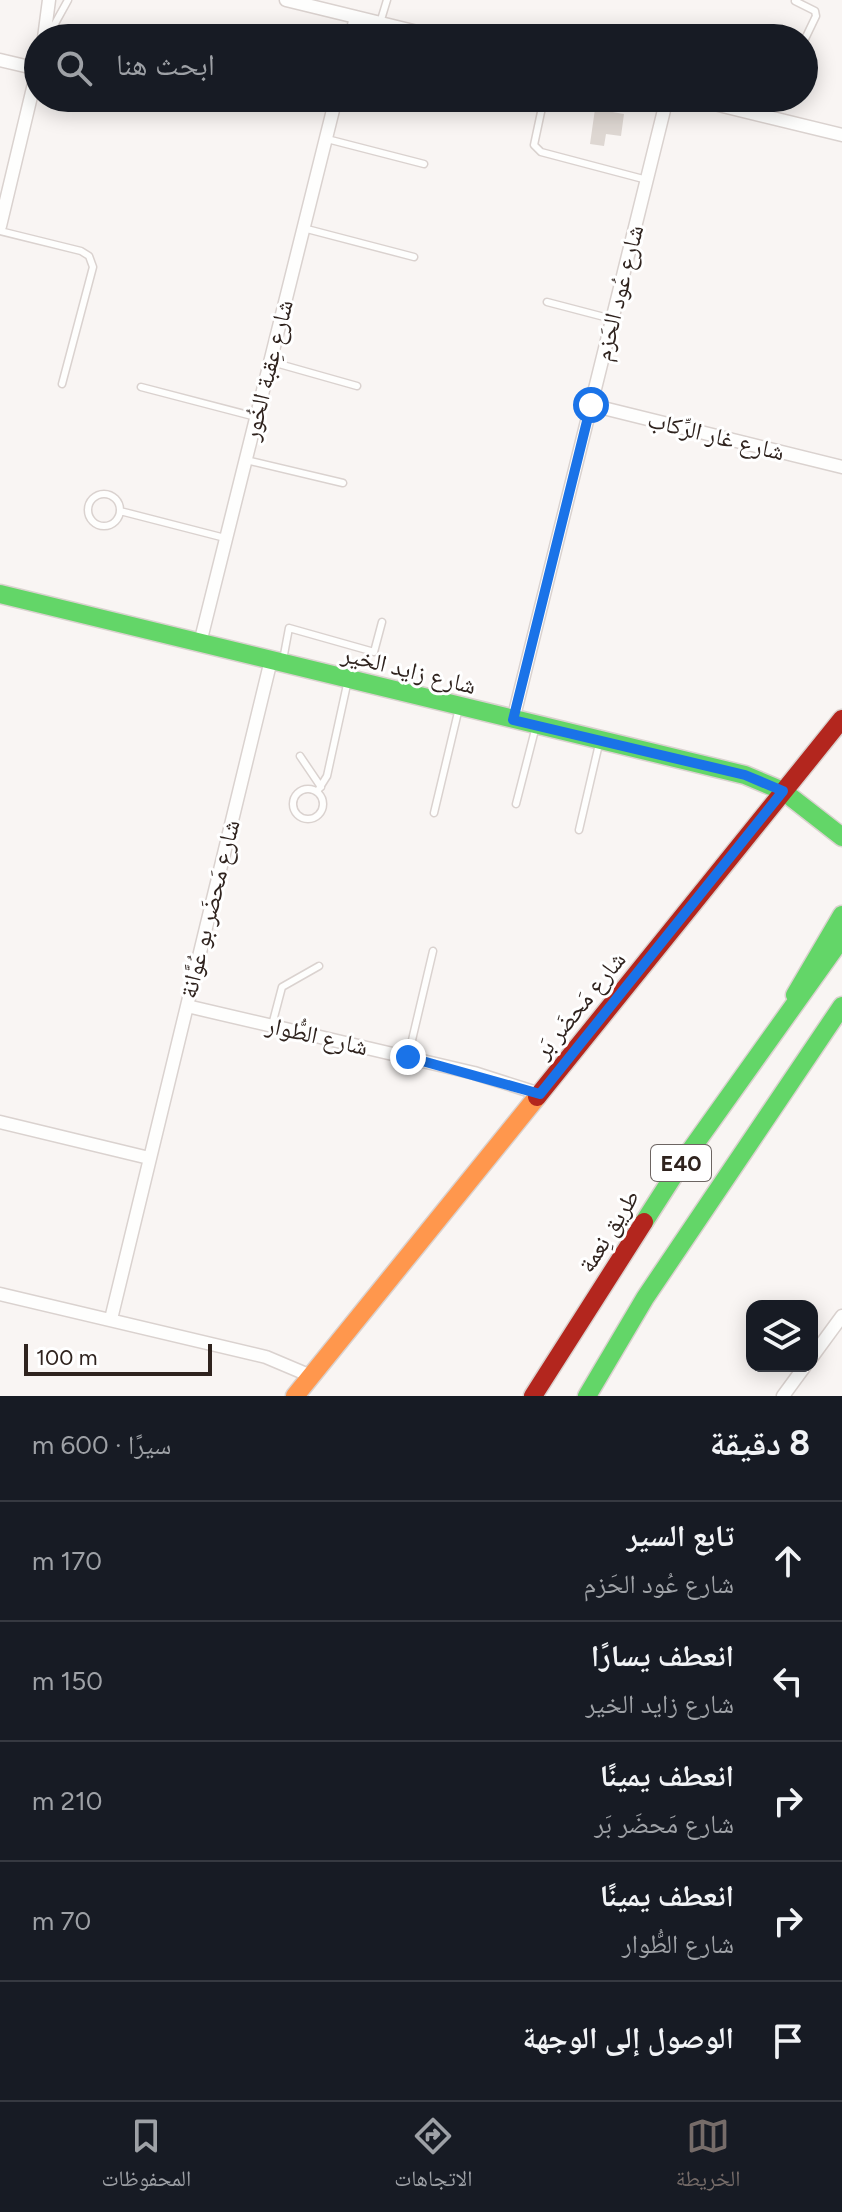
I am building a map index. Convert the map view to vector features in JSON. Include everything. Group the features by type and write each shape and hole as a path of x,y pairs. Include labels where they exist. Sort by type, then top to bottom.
{"street":[{"path":"47,24 49,0"},
{"path":"286,0 384,24"},
{"path":"354,24 356,17"},
{"path":"0,60 24,65"},
{"path":"0,228 28,112"},
{"name":"شارع عِقبة الخُور","path":"200,643 332,112"},
{"name":"شارع عُود الحَزم","path":"513,720 664,112"},
{"path":"748,112 842,135"},
{"name":"شارع غار الرِّكاب","path":"591,405 842,467"},
{"name":"شارع زايد الخير","path":"0,594 459,708 745,775 783,791 841,835"},
{"name":"شارع مَحضَر بو عُوَّانة","path":"111,1319 187,1006 276,662"},
{"name":"شارع مَحضَر بَر","path":"295,1396 842,719"},
{"path":"789,1011 806,971 842,915"},
{"name":"طريق نِعمة","path":"533,1396 685,1158 842,938"},
{"name":"شارع الطُّوار","path":"187,1006 408,1057 540,1094"},
{"name":"E40","path":"587,1396 645,1298 841,1008"},
{"path":"0,1122 149,1158"},
{"path":"0,1294 284,1362 311,1376"},
{"path":"818,1349 841,1319"},
{"path":"783,1396 801,1372"}],"lane":[{"path":"54,24 68,0"},
{"path":"380,23 387,0"},
{"path":"795,1 815,11 812,24"},
{"path":"541,112 534,145 541,152 647,180"},
{"path":"764,116 766,112"},
{"path":"326,138 424,164"},
{"path":"0,228 89,256 93,267 62,384"},
{"path":"303,228 414,257"},
{"path":"547,302 612,319"},
{"path":"270,361 357,386"},
{"path":"141,387 256,417"},
{"path":"245,460 343,483"},
{"path":"100,494 110,495 118,502 120,511 116,521 108,526 98,525 90,518 88,509 92,499 100,494"},
{"path":"120,511 226,538"},
{"path":"276,662 289,628 374,652 382,622"},
{"path":"319,789 348,680"},
{"path":"434,813 459,708"},
{"path":"516,804 536,726"},
{"path":"579,830 600,741"},
{"path":"300,756 319,789 323,809 318,817 308,820 299,817 293,809 293,800 299,792 319,789"},
{"path":"408,1057 433,951"},
{"path":"272,1025 282,987 319,966"}],"building":[{"path":"595,112 624,114 621,136 606,134 604,146 590,144"}],"traffic: fast":[{"path":"0,594 745,775 783,791 842,837"},
{"path":"795,995 842,915"},
{"path":"644,1222 685,1158 842,938"},
{"path":"587,1396 645,1298 842,1006"}],"traffic: slow":[{"path":"295,1396 537,1097"}],"traffic: jam":[{"path":"537,1097 842,719"},
{"path":"533,1396 644,1222"}],"route":[{"path":"408,1057 511,1083 540,1094 783,791 745,775 513,720 591,405"}]}
